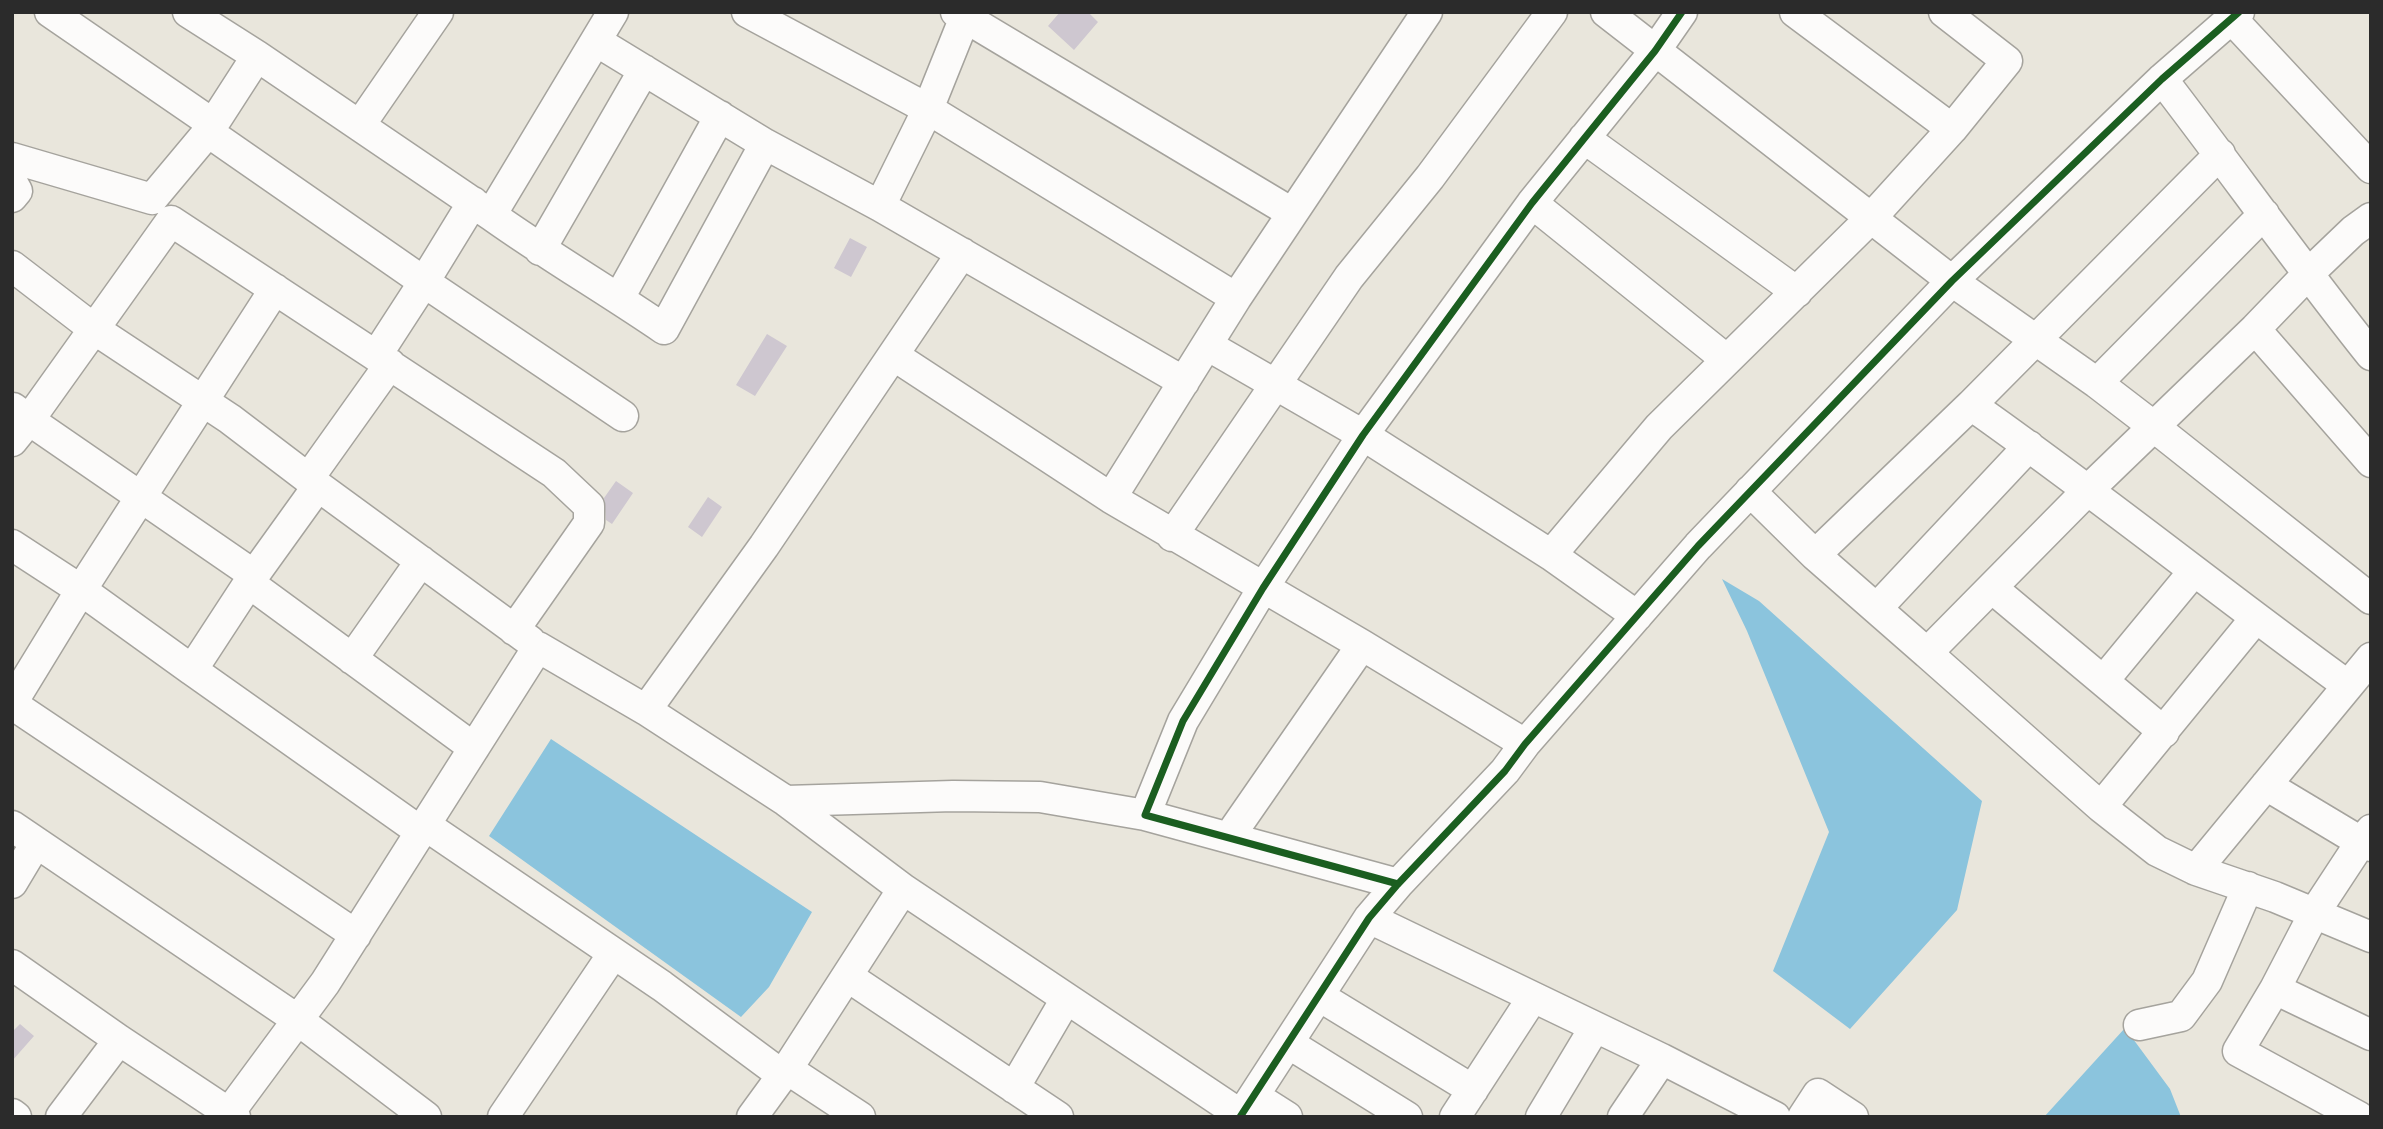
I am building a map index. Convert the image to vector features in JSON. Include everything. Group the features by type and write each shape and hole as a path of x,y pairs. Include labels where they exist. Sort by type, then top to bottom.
{"street":[{"path":"50,12 424,282 623,416"},
{"path":"188,12 360,125 540,250 664,329 765,144"},
{"path":"360,125 438,12"},
{"path":"192,670 313,483 424,282 482,208 613,12"},
{"path":"747,12 928,109 1236,298"},
{"path":"1111,499 1236,298 1427,12"},
{"path":"1172,536 1349,276 1430,177 1552,12"},
{"path":"1606,12 1952,281 2097,383 2371,598"},
{"path":"1145,815 1183,722 1263,588 1363,435 1532,203 1655,51 1682,12"},
{"path":"1795,12 1952,129"},
{"path":"1551,555 1659,427 1872,217 1952,129 2007,61 1944,12"},
{"path":"880,206 928,109 962,14 1292,213"},
{"path":"1245,1109 1369,918 1504,771 1749,491 1952,281 2162,79 2235,16 2371,168"},
{"path":"596,41 765,144 880,206 1184,382"},
{"path":"12,158 152,199 210,128 257,56"},
{"path":"540,250 644,70"},
{"path":"2162,79 2307,275 2371,355"},
{"path":"619,298 720,116"},
{"path":"1584,138 1797,292"},
{"path":"1815,555 1971,405 2220,154"},
{"path":"12,182 17,191 12,197"},
{"path":"1532,203 1727,360"},
{"path":"2097,383 2264,214"},
{"path":"1927,653 2307,275 2353,231 2371,218"},
{"path":"474,748 141,498 18,423 94,329 171,221 554,473 589,506 589,523 514,630"},
{"path":"646,710 764,546 962,253"},
{"path":"12,266 94,329 230,419 538,647 646,710 786,801 903,889 1066,999 1245,1109 1287,1117"},
{"path":"275,289 15,694 356,936"},
{"path":"2255,329 2371,462"},
{"path":"1207,345 1363,435 1551,555 1637,616"},
{"path":"893,355 1111,499 1362,645 1525,744"},
{"path":"1971,405 2347,685"},
{"path":"1877,608 2029,446"},
{"path":"1749,491 1815,555 2101,807 2157,852 2196,870 2315,912 2371,937"},
{"path":"12,545 423,828 662,986 785,1072 860,1117"},
{"path":"352,659 421,561"},
{"path":"2104,680 2194,571"},
{"path":"1992,589 2164,732"},
{"path":"2101,807 2255,619"},
{"path":"1230,837 1362,645"},
{"path":"12,965 230,1115 356,936 538,647"},
{"path":"2196,870 2371,658"},
{"path":"2266,785 2368,839 2315,912 2275,989 2238,1051 2359,1117"},
{"path":"786,801 953,796 1040,797 1145,815 1398,884"},
{"path":"12,883 24,834 298,1020 426,1117"},
{"path":"2139,1025 2181,1016 2207,981 2248,887"},
{"path":"752,1117 785,1072 903,889"},
{"path":"1369,918 1662,1059 1775,1117"},
{"path":"503,1117 613,954"},
{"path":"847,976 1020,1101 1058,1117"},
{"path":"2275,989 2371,1035"},
{"path":"1319,996 1462,1109 1533,997"},
{"path":"1020,1101 1066,999"},
{"path":"1541,1117 1595,1027"},
{"path":"61,1117 118,1040"},
{"path":"1288,1044 1407,1117"},
{"path":"1623,1117 1662,1059"},
{"path":"1803,1117 1818,1094 1853,1117"}],"water":[{"path":"1722,579 1759,601 1982,801 1957,910 1850,1029 1773,971 1829,832 1747,631"},
{"path":"551,739 812,912 769,987 741,1017 489,836"},
{"path":"2125,1028 2170,1089 2181,1117 2044,1117"}],"building":[{"path":"1060,12 1088,12 1098,22 1074,50 1048,26"},
{"path":"850,238 867,247 851,277 834,268"},
{"path":"767,334 787,346 755,396 736,385"},
{"path":"616,481 633,493 612,524 606,520 604,498"},
{"path":"708,497 722,507 702,537 688,527"},
{"path":"20,1024 34,1036 12,1061 12,1032"}],"cycle path":[{"path":"1398,884 1145,815 1183,721 1263,588 1363,435 1532,203 1655,51 1682,12"},
{"path":"1240,1117 1369,918 1505,771 1525,744 1698,546 1952,281 2162,79 2239,12"}]}
